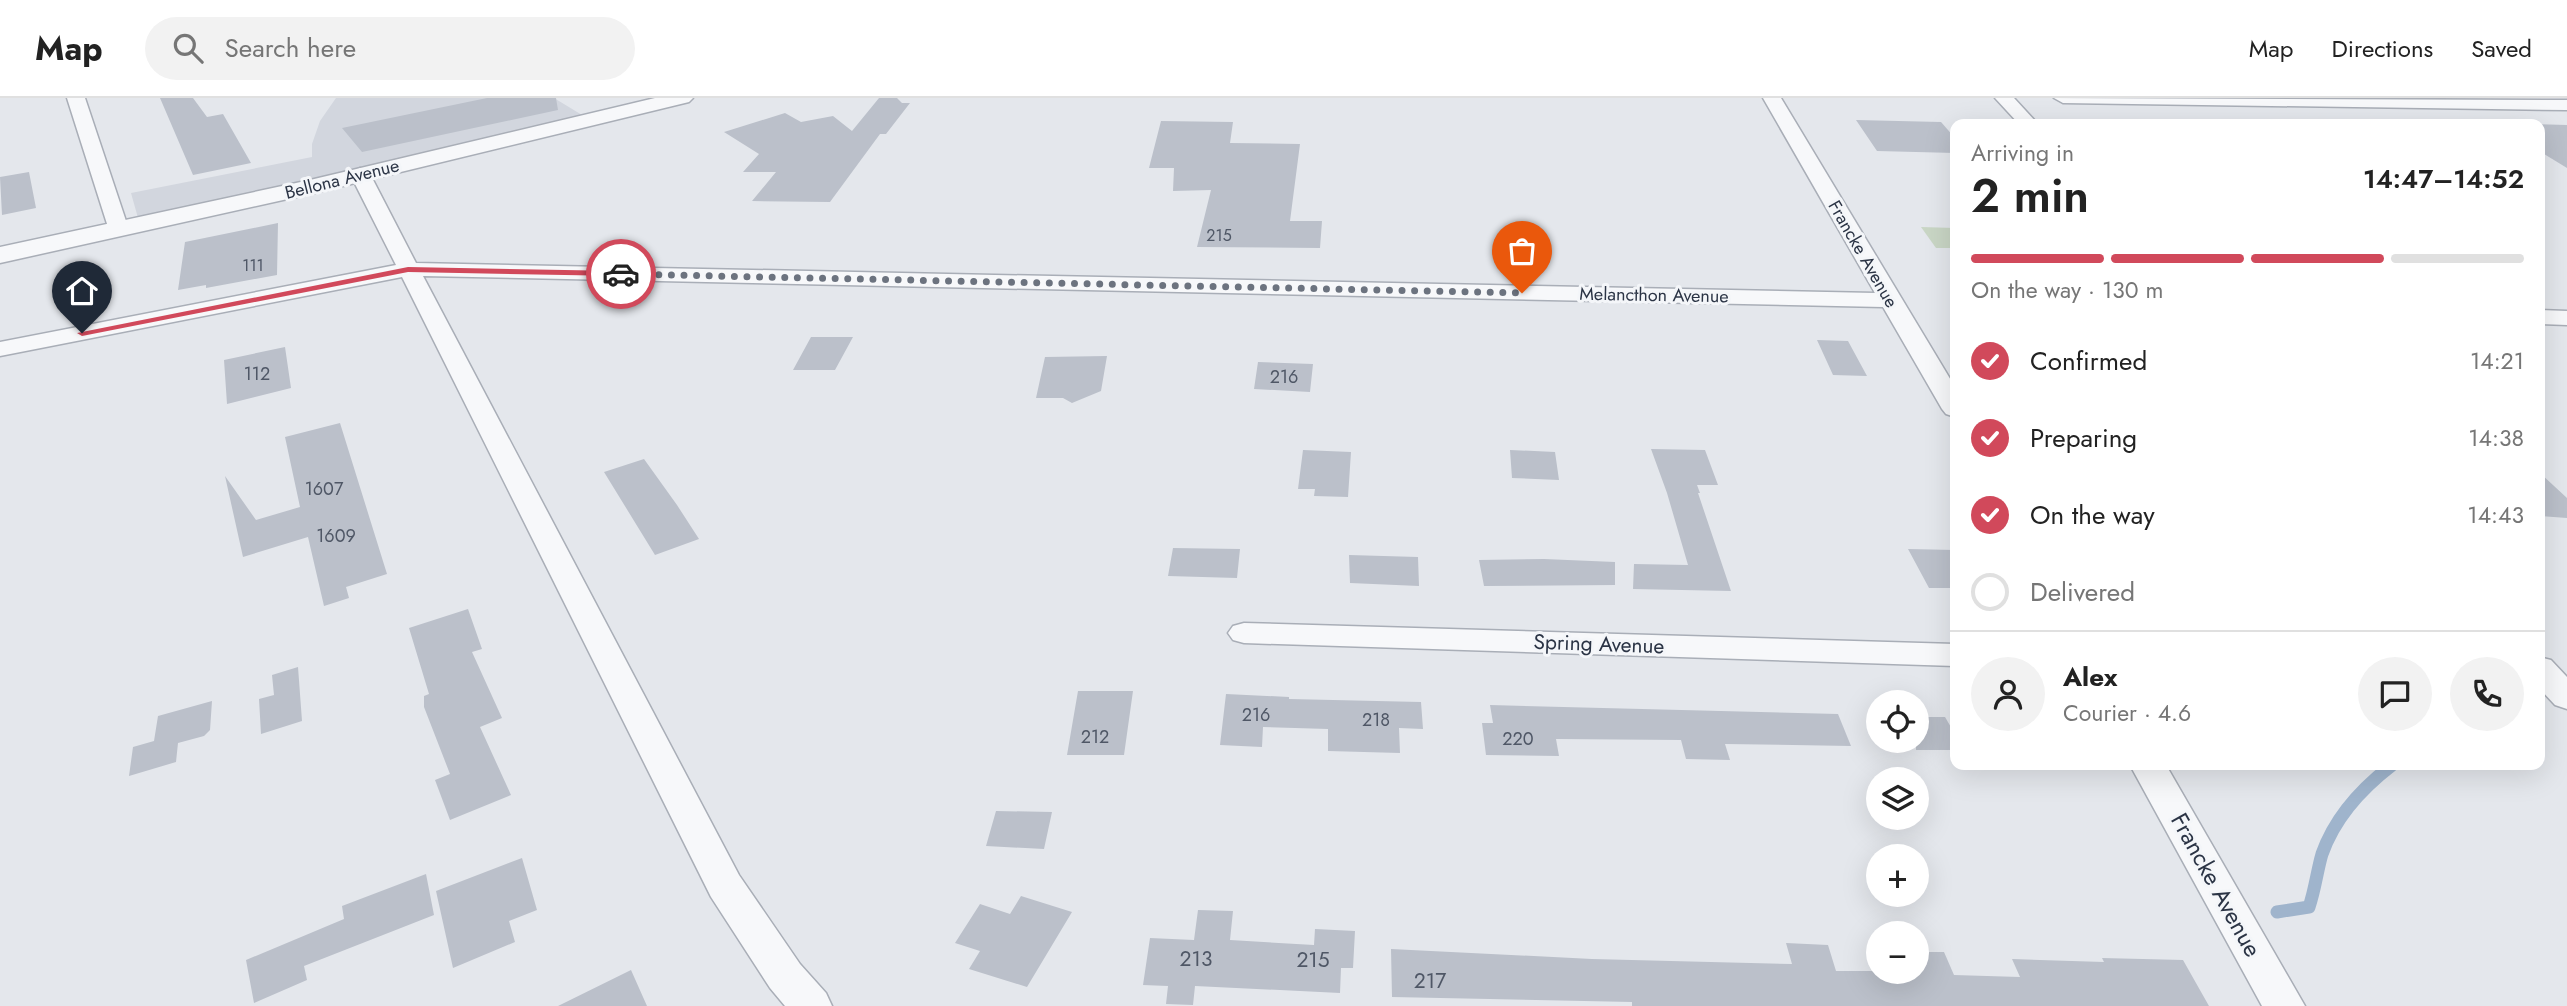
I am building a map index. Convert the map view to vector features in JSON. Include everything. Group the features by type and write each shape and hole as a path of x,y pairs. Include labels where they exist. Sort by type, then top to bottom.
{"street":[{"path":"76,98 118,227"},
{"name":"Bellona Avenue","path":"0,255 118,227 262,198 682,98"},
{"name":"Francke Avenue","path":"1772,98 1889,300 1950,395"},
{"path":"2004,98 2024,119"},
{"path":"2063,98 2567,105"},
{"path":"360,174 725,886 785,976 811,1006"},
{"name":"Melancthon Avenue","path":"0,349 408,269 1889,300"},
{"path":"2545,317 2567,318"},
{"name":"Spring Avenue","path":"1244,633 1950,655"},
{"path":"2545,674 2567,697"},
{"name":"Francke Avenue","path":"2151,770 2284,1006"}],"shaded area":[{"path":"336,98 554,98 587,118 138,218 131,193 312,157 312,144 320,121"}],"green space":[{"path":"1921,227 1950,228 1950,248 1936,248"}],"building":[{"path":"160,98 193,98 207,117 223,114 251,163 193,175"},
{"path":"487,98 556,98 558,110 362,152 342,128"},
{"path":"879,98 897,98 902,103 910,103 886,134 880,134 830,202 752,201 776,172 743,172 759,154 724,132 785,113 801,122 833,116 852,131"},
{"path":"1856,120 1941,122 1950,132 1950,153 1877,151"},
{"path":"1161,121 1233,122 1230,143 1300,144 1290,221 1322,221 1320,248 1197,247 1211,190 1173,191 1174,168 1149,168"},
{"path":"2545,124 2567,125 2567,168 2545,155"},
{"path":"29,172 36,208 2,215 0,177"},
{"path":"278,223 277,275 206,288 206,285 178,290 185,242"},
{"path":"811,337 853,337 835,370 793,370"},
{"path":"1817,340 1848,341 1867,376 1833,375"},
{"path":"285,347 291,388 227,404 224,360"},
{"path":"1107,356 1101,391 1072,403 1063,398 1036,398 1045,357"},
{"path":"1258,362 1313,364 1310,392 1254,389"},
{"path":"340,423 387,574 346,587 349,598 324,606 308,537 243,557 225,476 256,520 300,507 285,437"},
{"path":"1651,449 1705,450 1718,485 1697,485 1698,493 1731,591 1633,589 1634,564 1688,565"},
{"path":"1303,450 1351,452 1348,497 1314,496 1315,489 1298,489"},
{"path":"1510,450 1555,452 1559,480 1512,478"},
{"path":"644,459 699,539 655,555 604,472"},
{"path":"2545,478 2567,498 2567,518 2545,516"},
{"path":"1173,548 1240,549 1237,578 1168,576"},
{"path":"1908,549 1950,550 1950,588 1929,588"},
{"path":"1349,555 1418,557 1419,586 1350,583"},
{"path":"1479,560 1615,562 1615,585 1484,586"},
{"path":"468,609 482,649 472,652 502,718 480,727 511,795 450,820 435,780 450,774 424,707 424,696 429,694 409,628"},
{"path":"298,667 302,721 261,734 259,699 274,695 272,675"},
{"path":"1078,691 1133,691 1124,755 1067,755"},
{"path":"1226,694 1289,699 1421,702 1423,729 1399,728 1400,753 1328,751 1328,729 1263,727 1262,747 1220,745"},
{"path":"212,701 210,730 204,736 178,743 176,762 129,776 133,747 154,741 158,716"},
{"path":"1490,705 1838,714 1851,746 1725,744 1730,760 1686,759 1681,740 1556,739 1559,756 1486,755 1482,723 1493,723"},
{"path":"1929,717 1945,717 1950,726 1950,750 1929,750"},
{"path":"996,811 1052,812 1044,849 986,846"},
{"path":"522,858 537,910 509,921 515,942 453,968 436,891"},
{"path":"426,874 434,915 304,966 307,980 254,1003 246,960 344,919 342,906"},
{"path":"1021,896 1072,912 1027,987 969,969 980,951 955,943 980,904 1010,914"},
{"path":"1198,910 1233,911 1230,940 1314,945 1315,929 1355,931 1353,968 1341,968 1340,993 1195,986 1193,1005 1166,1004 1168,986 1143,985 1150,938 1194,940"},
{"path":"1786,943 1828,945 1836,971 1866,971 1866,984 1929,984 1929,952 1944,952 1954,975 2020,977 2012,959 2104,962 2102,958 2183,960 2209,1006 1632,1006 1632,1002 1392,997 1391,949 1592,959 1792,964"},
{"path":"631,970 647,1006 558,1006"}],"waterway":[{"path":"2277,912 2309,907 2322,854 2334,828 2360,794 2386,770"}],"way so far":[{"path":"621,274 1522,293"}],"route":[{"path":"82,333 408,269 621,274"}]}
